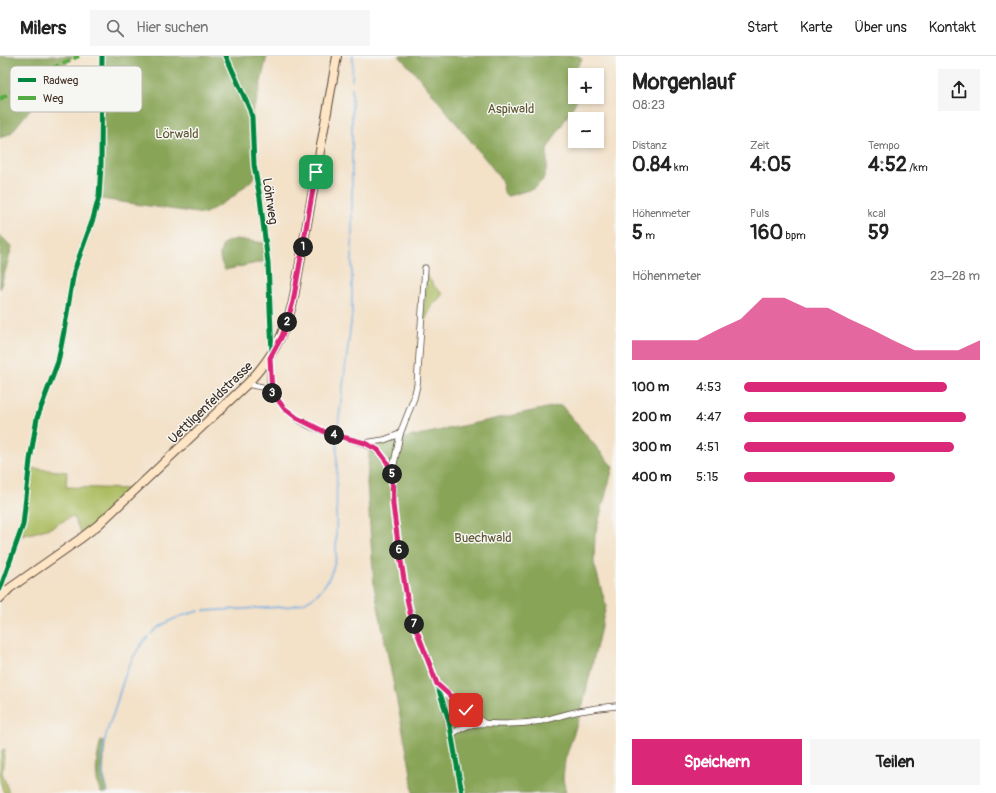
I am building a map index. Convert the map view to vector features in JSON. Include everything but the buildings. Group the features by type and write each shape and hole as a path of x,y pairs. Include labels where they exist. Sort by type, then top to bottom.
{"main road":[{"name":"Uettligenfeldstrasse","path":"0,598 13,586 98,525 247,384 271,356 286,325 293,302 337,56"}],"street":[{"path":"102,56 102,66"},
{"name":"Löhrweg","path":"226,56 252,117 254,165 260,198 268,264 272,392"},
{"path":"0,589 23,525 30,460 37,418 58,362 74,271 93,219 99,197 101,112"},
{"path":"425,268 417,385 414,398 400,434 392,474 394,514 407,598 416,629 437,684 452,734 462,793"},
{"path":"247,384 262,387 272,392 280,404 291,414 314,427 337,436 365,443 375,448 387,462 392,474"},
{"path":"365,443 384,440 400,434"},
{"path":"4,578 13,586"},
{"path":"437,684 458,704 484,723"},
{"path":"452,734 465,726 484,723 525,723 551,719 586,710 616,706"}],"green space":[{"path":"0,56 73,56 65,66 10,66 10,112 28,112 11,133 0,138"},
{"name":"Lörwald","path":"105,56 267,56 256,103 252,111 255,177 233,197 204,214 101,199 103,112 142,112 142,66 105,66"},
{"name":"Aspiwald","path":"399,56 579,56 582,59 576,68 568,68 568,104 575,104 570,112 568,112 568,115 547,149 547,167 543,180 533,189 508,196 505,195 501,179 418,76"},
{"path":"0,235 12,247 0,289"},
{"path":"236,239 264,243 266,261 225,270 220,260 221,250 224,243"},
{"path":"426,274 435,287 443,294 432,306 423,325"},
{"name":"Buechwald","path":"561,405 613,467 595,535 594,563 606,606 582,708 565,760 563,779 566,793 413,793 410,767 374,586 367,482 370,443 400,439"},
{"path":"31,468 67,472 66,487 133,489 82,535 73,516 50,528 22,536"},
{"path":"101,740 105,742 103,773 108,793 101,793 96,773"},
{"path":"5,749 2,772 9,793 4,793 0,781 0,761 2,750"}],"waterway":[{"path":"352,80 353,56"},
{"path":"337,434 352,315 352,88"},
{"path":"204,611 292,606 312,598 324,587 331,573 336,557 337,438"},
{"path":"151,634 161,625 173,619 199,611"},
{"path":"107,793 102,763 106,736 126,672 135,653 148,637"}],"marked path":[{"path":"57,66 79,56"},
{"path":"0,99 10,93"}],"cycle path":[{"path":"102,56 102,66"},
{"path":"226,56 252,117 254,165 260,198 268,263 272,354 270,358 271,392 284,408 297,418 321,431 365,443 375,448 385,458 390,468 392,474 394,515 407,598 416,629 449,721 462,793"},
{"path":"0,589 23,525 30,460 37,418 58,362 74,271 93,219 99,197 101,112"}],"route":[{"path":"316,172 293,302 282,336 270,358 270,379 272,392 284,408 305,423 327,433 365,443 378,450 385,458 392,474 393,505 410,613 437,684 466,710"}]}
